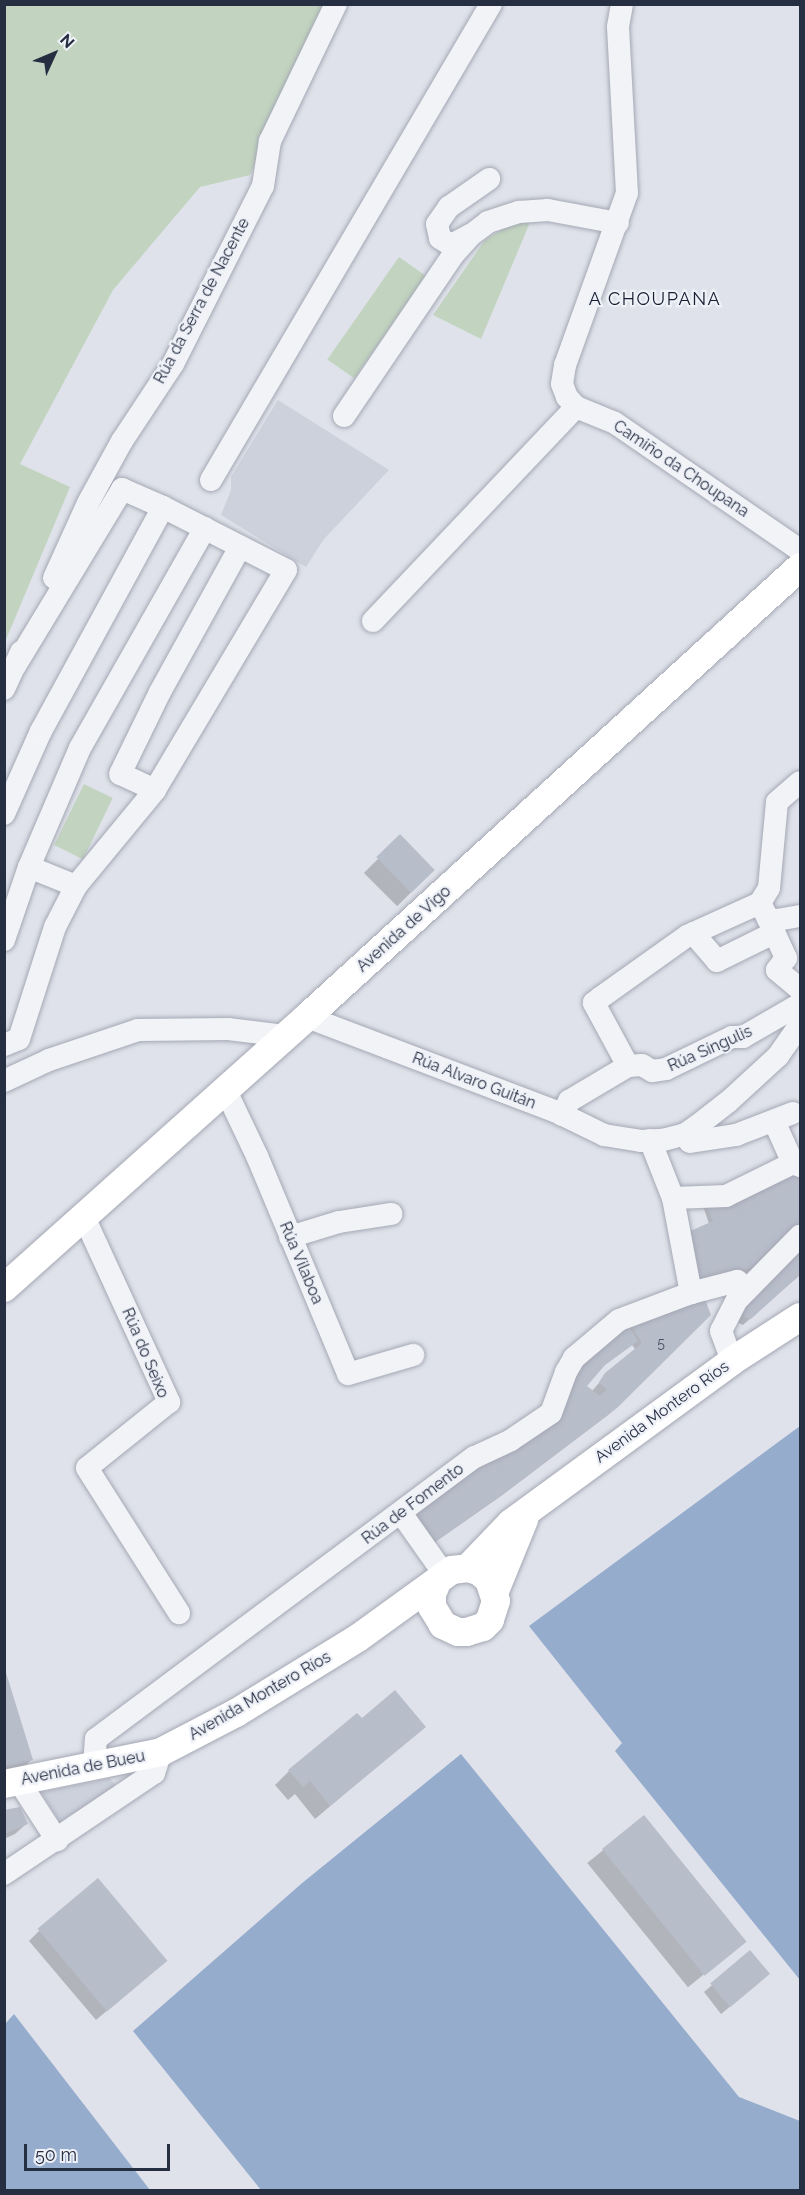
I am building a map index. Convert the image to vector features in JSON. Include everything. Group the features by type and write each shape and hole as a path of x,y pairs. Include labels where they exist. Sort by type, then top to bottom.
{"main road":[{"name":"Avenida de Vigo","path":"4,1288 308,1017 801,567"},
{"name":"Avenida Montero Ríos","path":"161,1752 236,1713 358,1638 450,1575 511,1523 528,1513 732,1361 801,1317"},
{"path":"358,1638 419,1618 438,1619 458,1632 475,1630 490,1620 494,1611 495,1591 528,1513"},
{"path":"438,1619 432,1600 450,1575 480,1572 489,1580 495,1591"},
{"name":"Avenida de Bueu","path":"11,1782 161,1752"}],"street":[{"name":"Rúa da Serra de Nacente","path":"4,689 88,503 122,441 173,364 262,186 270,141 336,4"},
{"path":"211,480 491,4"},
{"path":"373,621 576,407 567,397 562,384 565,365 627,193 618,27 622,4"},
{"path":"471,235 451,245 440,238 437,225 449,207 489,180"},
{"path":"344,416 453,255 471,235 488,222 519,212 548,210 618,223"},
{"name":"Camiño da Choupana","path":"576,407 615,423 801,550"},
{"path":"4,1045 19,1039 55,927 76,886 155,790 286,570 163,507 122,489 15,666"},
{"path":"4,814 41,730 163,507"},
{"path":"4,940 29,867 80,748 205,528"},
{"path":"155,790 120,774 160,692 240,547"},
{"path":"801,782 777,802 767,918 786,958 777,970 801,989"},
{"path":"29,867 76,886"},
{"path":"562,1115 569,1101 628,1065 594,1003 693,933 767,918 777,920 801,916"},
{"path":"693,933 717,961 767,918"},
{"name":"Rúa Síngulis","path":"628,1065 642,1065 652,1071 666,1069 732,1037 743,1037 801,1004"},
{"name":"Rúa Alvaro Guitán","path":"308,1017 562,1115 604,1135 645,1141 663,1140 685,1134"},
{"path":"673,1198 726,1196 797,1166 784,1117 736,1135 705,1141 690,1142 685,1134 728,1102 778,1056 801,1025"},
{"path":"4,1081 49,1060 138,1030 228,1029 285,1036"},
{"name":"Rúa Vilaboa","path":"226,1091 348,1374 413,1355"},
{"path":"645,1141 673,1198 691,1293"},
{"path":"290,1237 339,1222 392,1214"},
{"name":"Rúa do Seixo","path":"84,1217 169,1402 87,1468 179,1612"},
{"path":"732,1361 721,1331 737,1300 801,1236"},
{"name":"Rúa de Fomento","path":"94,1767 96,1739 476,1457 511,1440 551,1413 566,1372 574,1358 619,1320 691,1293 737,1281 747,1289"},
{"path":"401,1513 450,1575"},
{"path":"4,1874 154,1773 161,1752"},
{"path":"11,1782 57,1840"}],"shaded area":[{"path":"278,400 389,470 324,539 306,567 221,515 231,490 231,477"},
{"path":"110,1778 116,1786 60,1822 41,1792"}],"green space":[{"path":"5,5 329,5 250,175 200,187 113,290 20,464 70,487 5,642"},
{"path":"531,220 481,339 433,315 485,240 505,228"},
{"path":"399,257 426,276 354,378 327,359"},
{"path":"84,784 113,798 83,859 54,845"}],"water":[{"path":"800,1426 800,1980 615,1751 622,1743 529,1626"},
{"path":"461,1754 739,2097 800,2121 800,2190 261,2190 133,2031 301,1884"},
{"path":"14,2014 150,2190 5,2190 5,2024"}],"building":[{"path":"400,834 435,870 411,893 376,857"},
{"path":"793,1166 800,1180 800,1224 768,1260 725,1278 694,1285 686,1233 713,1221 705,1202"},
{"path":"800,1246 800,1274 751,1319 745,1317 741,1307"},
{"path":"703,1294 711,1315 617,1408 510,1489 429,1546 407,1514 531,1434 568,1374 626,1322 638,1341 605,1365 587,1386 600,1396 607,1390 599,1382 605,1373 642,1343 628,1321"},
{"path":"4,1666 33,1760 4,1767"},
{"path":"395,1690 426,1727 330,1806 310,1781 303,1787 288,1770 357,1713 362,1718"},
{"path":"20,1807 28,1824 4,1834 4,1810"},
{"path":"644,1815 747,1942 705,1976 602,1849"},
{"path":"98,1878 167,1961 107,2012 37,1929"},
{"path":"750,1950 770,1974 730,2007 710,1983"}],"district":[{"name":"A CHOUPANA","path":"655,299"}]}
